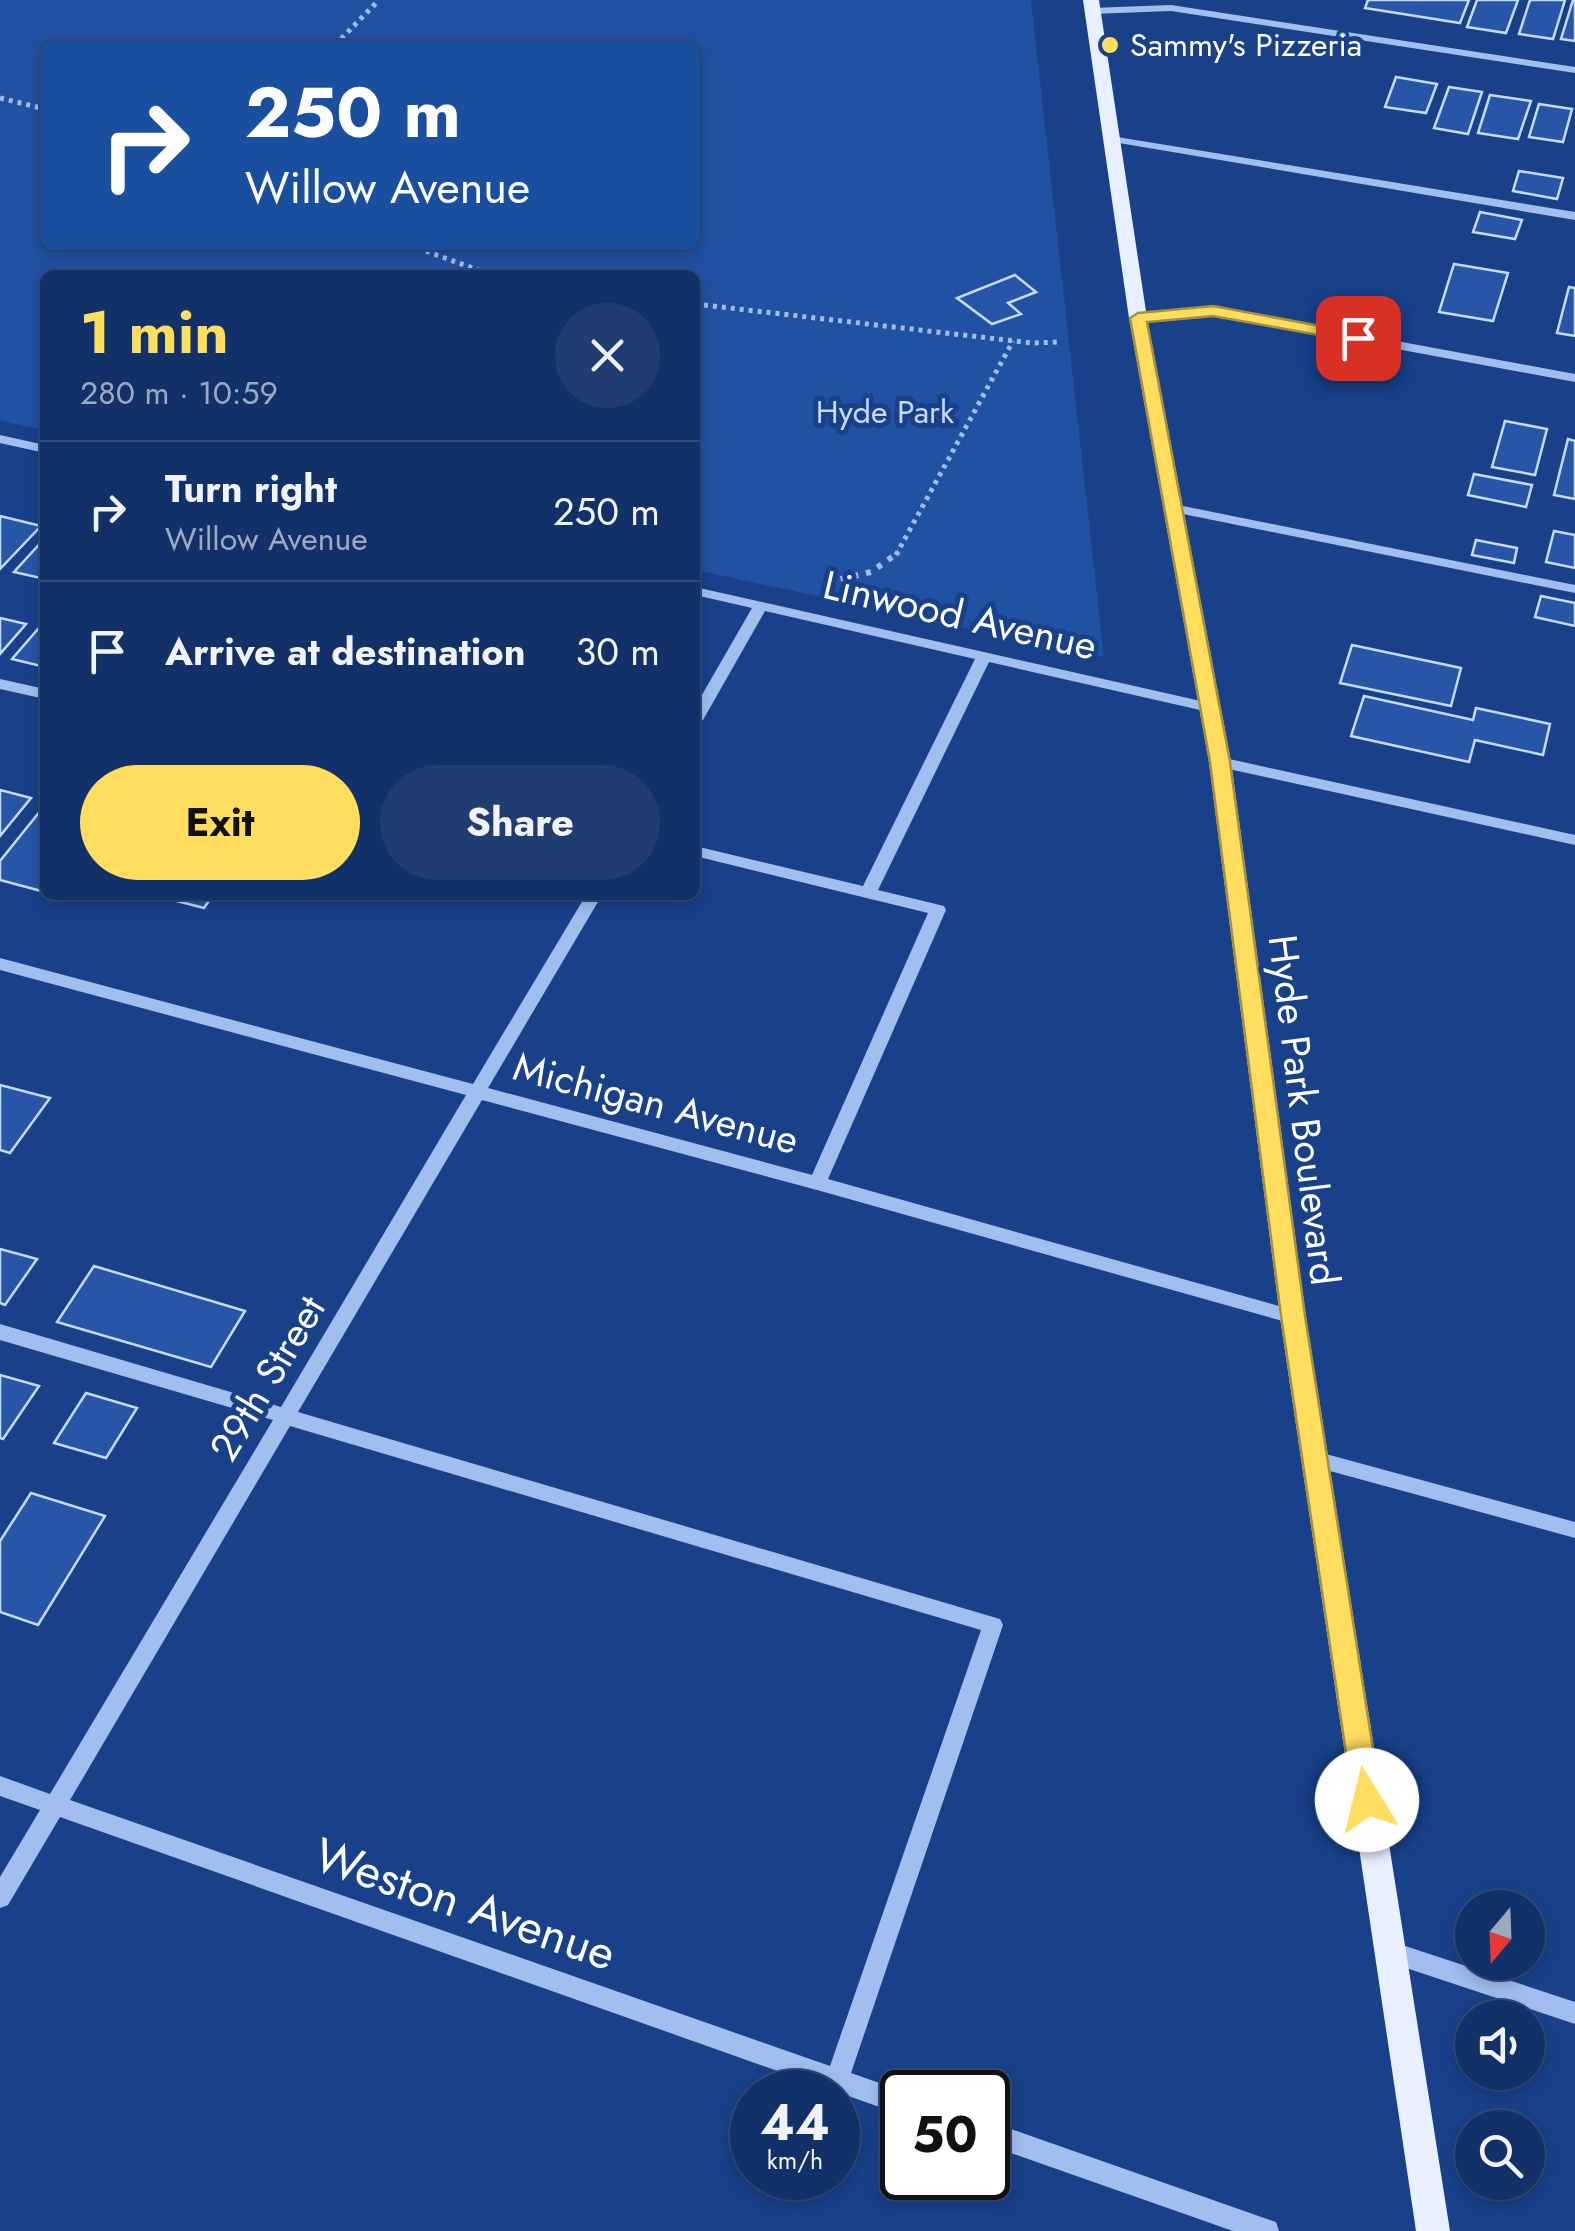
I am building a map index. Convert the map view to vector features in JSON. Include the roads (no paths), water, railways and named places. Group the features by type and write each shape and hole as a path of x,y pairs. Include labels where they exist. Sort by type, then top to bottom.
{"main road":[{"name":"Hyde Park Boulevard","path":"1092,6 1138,318 1220,762 1293,1316 1433,2231"}],"street":[{"path":"1092,6 1172,8 1575,70"},
{"path":"1111,139 1575,216"},
{"path":"1138,318 1213,311 1575,378"},
{"path":"0,439 40,448"},
{"path":"1173,508 1575,589"},
{"name":"Linwood Avenue","path":"700,592 1209,707"},
{"path":"700,711 760,605"},
{"path":"868,893 984,656"},
{"path":"0,684 40,693"},
{"path":"1220,762 1575,840"},
{"path":"700,852 938,910 817,1183"},
{"name":"29th Street","path":"0,1898 591,900"},
{"name":"Michigan Avenue","path":"0,964 817,1183 1293,1316"},
{"path":"0,1332 992,1626 840,2070"},
{"path":"1315,1459 1575,1530"},
{"name":"Weston Avenue","path":"0,1786 809,2070"},
{"path":"1390,1952 1575,2013"},
{"path":"1010,2141 1267,2231"}],"place":[{"name":"Sammy's Pizzeria","path":"1110,45"}],"park label":[{"name":"Hyde Park","path":"885,412"}]}
